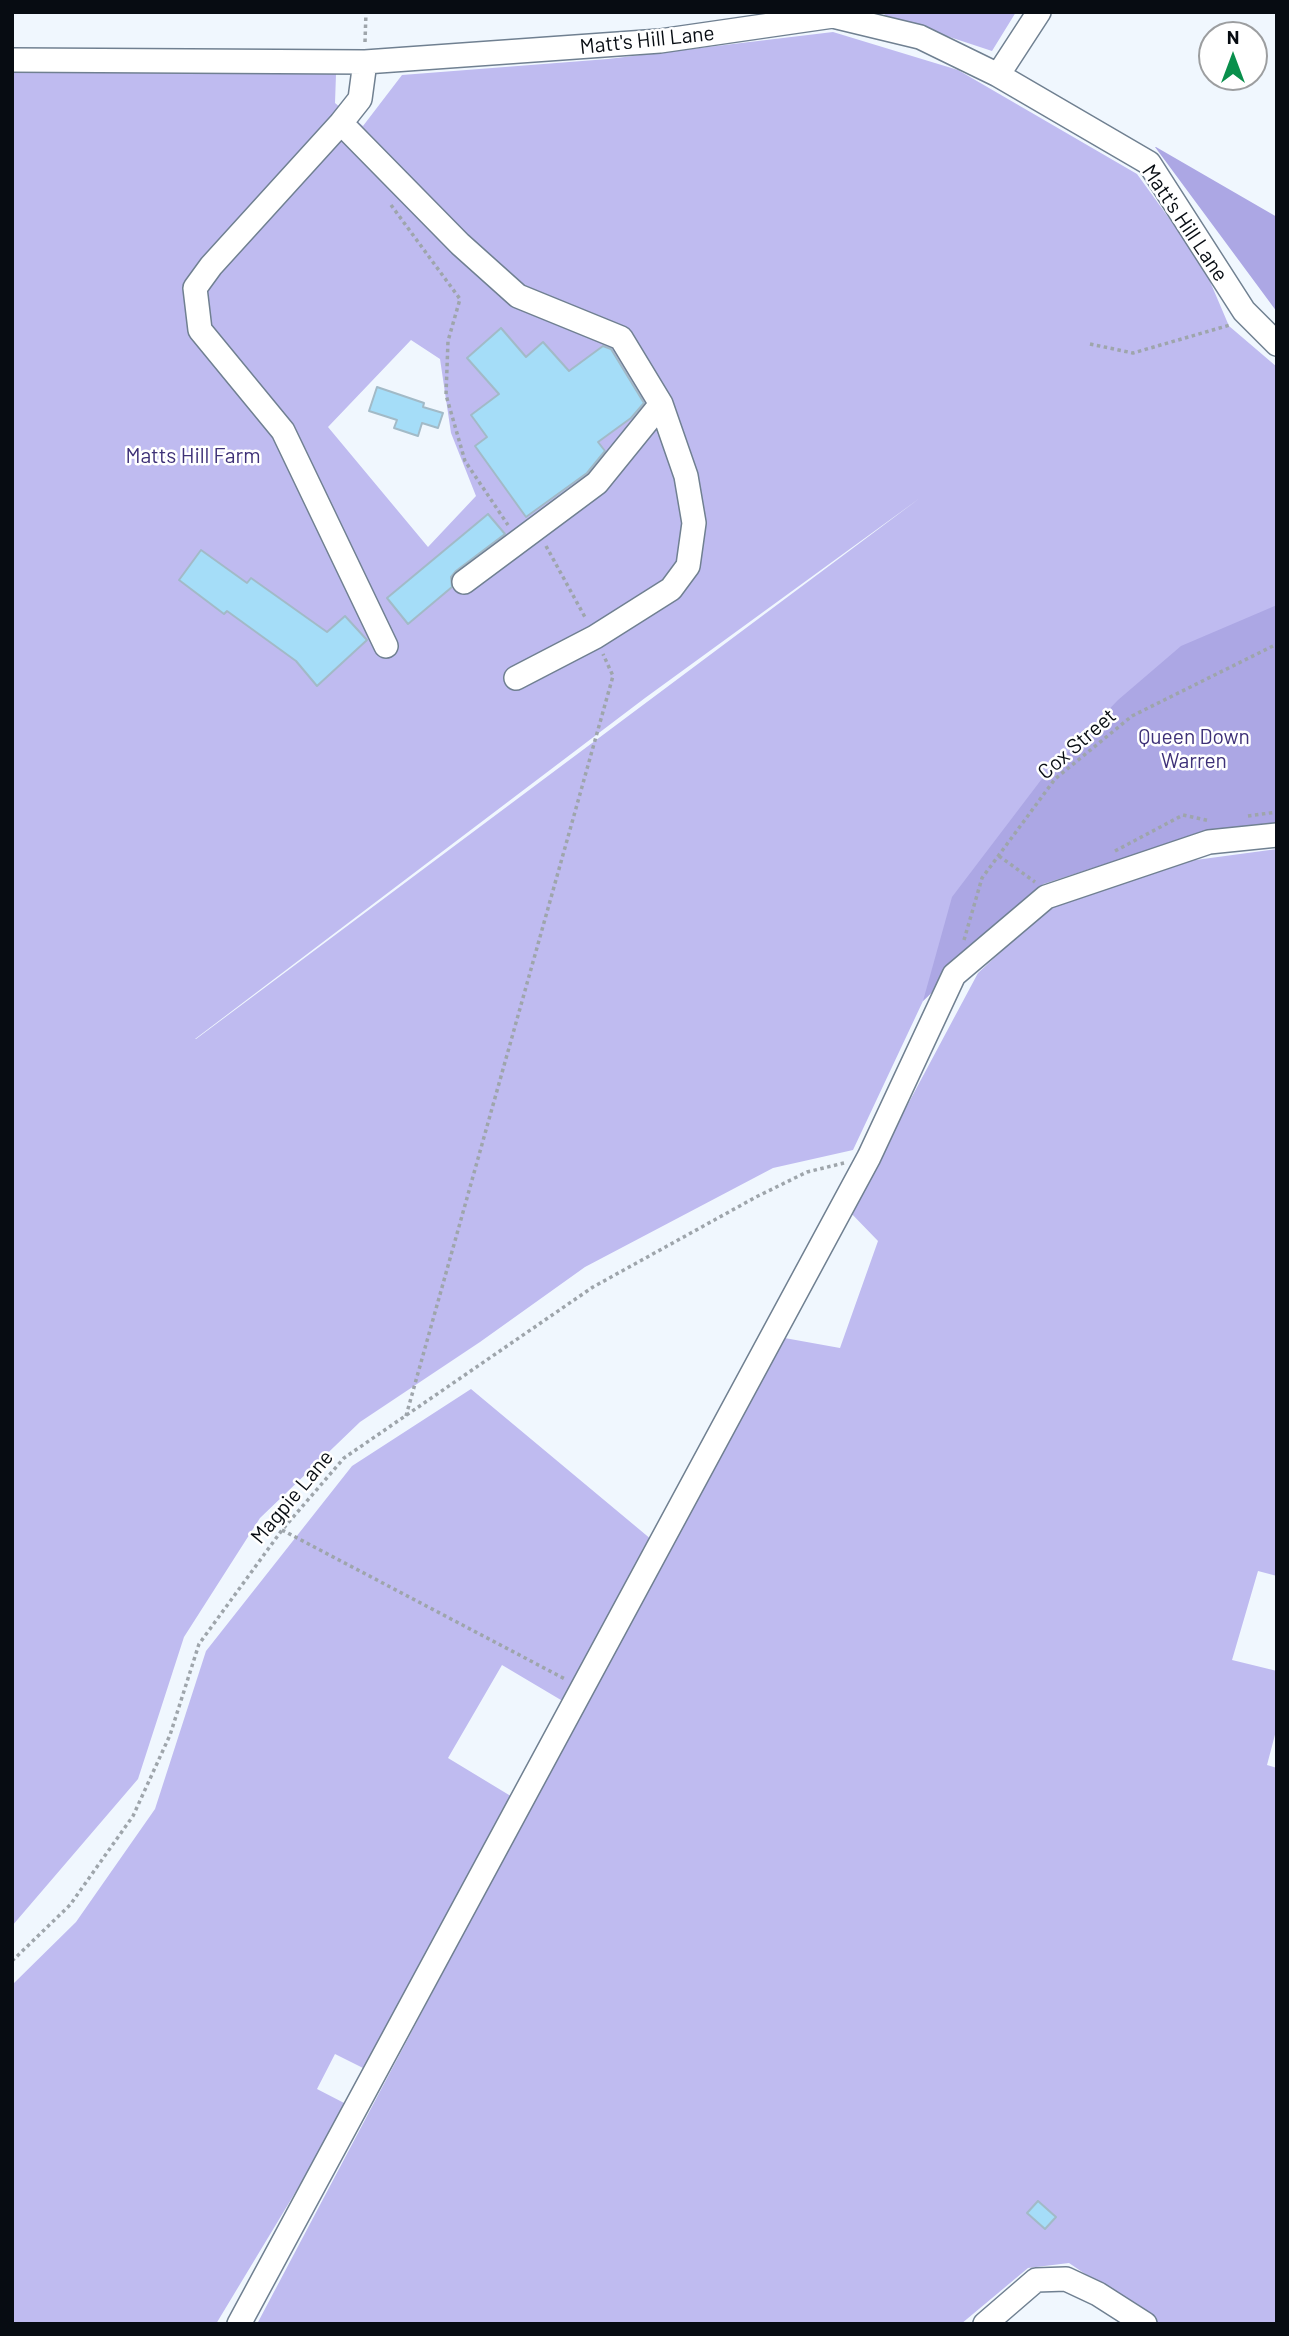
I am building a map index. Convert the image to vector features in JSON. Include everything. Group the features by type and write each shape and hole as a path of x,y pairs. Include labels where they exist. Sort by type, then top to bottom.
{"street":[{"path":"998,75 1039,12"},
{"name":"Matt's Hill Lane","path":"12,60 365,62 660,41 833,16 920,37 998,75 1149,163 1244,311 1277,344"},
{"path":"365,62 360,99 211,266 195,288 200,330 283,431 386,646"},
{"path":"341,123 460,244 518,296 621,338 661,404 686,476 694,523 688,566 671,589 595,637 516,678"},
{"path":"464,582 597,483 661,404"},
{"path":"239,2324 869,1157 954,975 1046,897 1209,842 1277,835"},
{"path":"985,2324 1036,2280 1066,2279 1098,2294 1136,2321"}],"path":[{"path":"365,62 366,12"},
{"path":"389,202 460,299 448,341 446,395 466,461 506,524 536,527 613,676 406,1416"},
{"path":"1090,344 1133,353 1229,326 1244,311"},
{"name":"Cox Street","path":"954,975 982,878 1055,779 1132,716 1277,644"},
{"name":"Magpie Lane","path":"12,1961 70,1905 133,1816 170,1735 199,1644 282,1530 344,1458 593,1287 756,1196 807,1172 869,1157"},
{"path":"282,1530 582,1688"}],"green space":[{"path":"882,12 1016,12 992,51 886,16"},
{"name":"Matts Hill Farm","path":"833,32 958,70 1137,174 1203,265 1229,326 1277,367 1277,823 1207,831 1043,884 923,1001 853,1150 773,1168 585,1267 480,1342 360,1422 260,1518 184,1637 138,1779 12,1926 12,67 28,71 336,74 335,103 363,126 402,75 608,59","holes":["411,340 440,359 451,433 476,496 428,547 328,427","920,498 196,1039 195,1039 645,698"]},
{"path":"1155,147 1277,217 1277,312"},
{"name":"Queen Down Warren","path":"1277,605 1277,823 1207,831 1043,884 923,1001 952,897 1041,780 1118,700 1181,646"},
{"path":"1277,849 1277,1576 1258,1571 1232,1660 1277,1671 1277,1727 1267,1765 1277,1768 1277,2324 1159,2324 1069,2263 1028,2268 961,2324 257,2324 779,1337 840,1348 878,1241 848,1210 869,1177 978,973 1047,909 1166,864"},
{"path":"471,1389 652,1540 566,1703 502,1665 448,1758 514,1798 367,2070 335,2054 317,2089 348,2105 216,2324 12,2324 12,1985 76,1922 155,1809 206,1651 352,1466"}],"building":[{"path":"501,328 526,357 543,342 569,371 603,346 611,349 644,403 631,418 598,442 605,451 587,473 526,517 475,446 487,437 471,415 499,394 467,358"},
{"path":"377,387 424,403 423,407 443,413 438,428 422,423 418,436 394,428 397,420 369,411"},
{"path":"488,514 505,534 456,571 451,577 452,587 408,624 387,598"},
{"path":"201,550 247,583 251,578 327,632 345,616 367,640 317,686 296,661 227,611 224,614 179,580"},
{"path":"1038,2201 1056,2217 1045,2229 1027,2213"}]}
